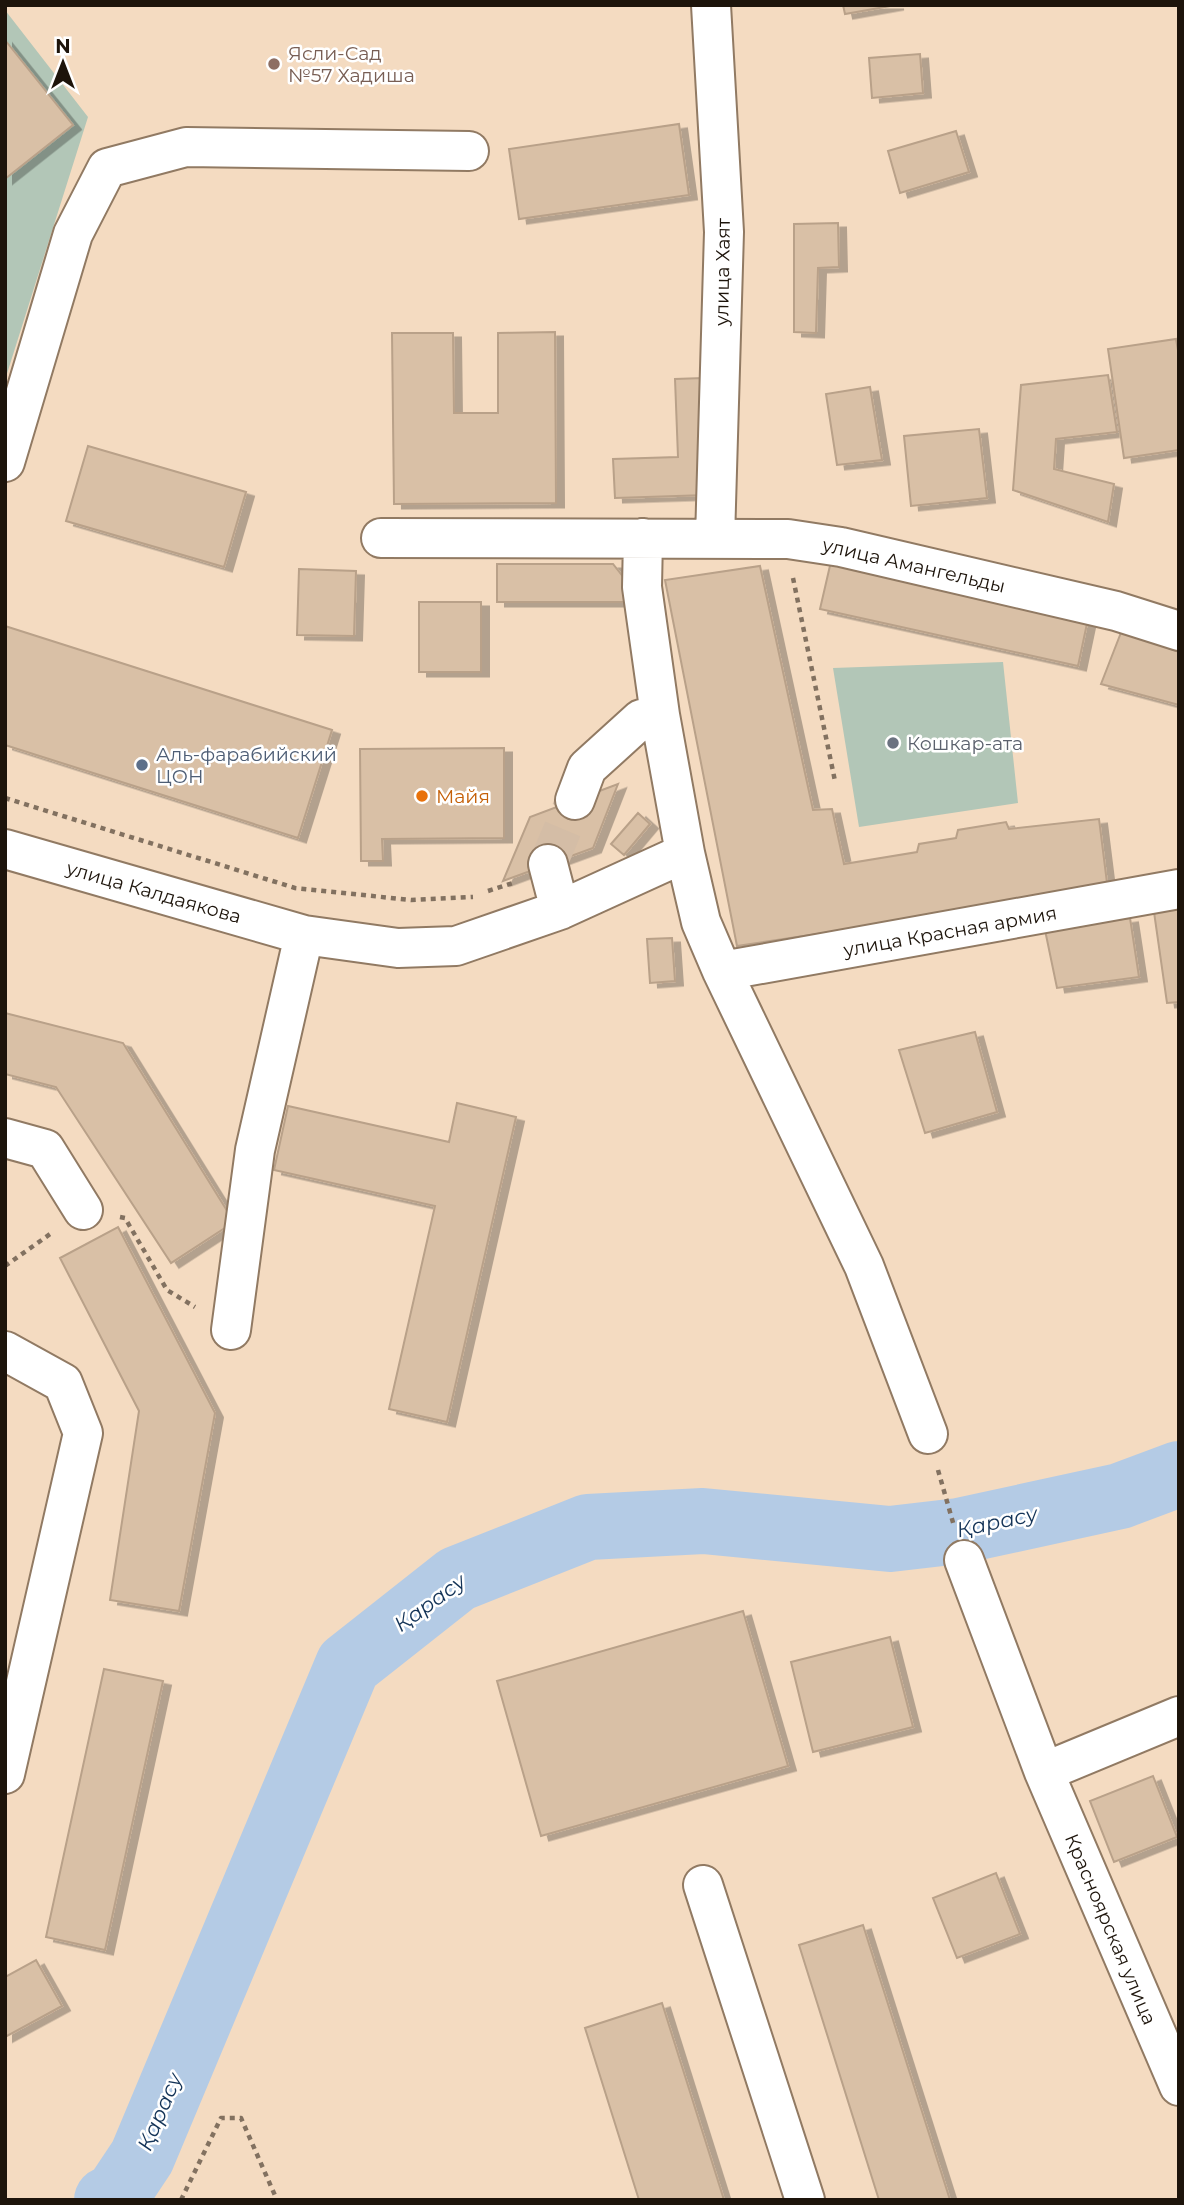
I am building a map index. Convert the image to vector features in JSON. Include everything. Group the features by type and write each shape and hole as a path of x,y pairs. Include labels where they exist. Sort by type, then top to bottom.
{"street":[{"name":"улица Хаят","path":"711,5 724,232 715,539"},
{"path":"5,462 73,234 107,169 186,147 469,151"},
{"name":"улица Амангельды","path":"381,537 788,539 841,547 1103,608 1179,631"},
{"path":"643,538 642,587 660,715 685,853 701,922 864,1266 928,1434"},
{"path":"575,800 587,768 641,719 660,715"},
{"name":"улица Калдаякова","path":"5,849 303,935 398,947 456,946 560,910 685,853"},
{"path":"549,867 560,910"},
{"name":"улица Красная армия","path":"722,971 1179,890"},
{"path":"231,1330 256,1150 303,935"},
{"path":"5,1138 46,1149 83,1210"},
{"path":"5,1351 63,1382 83,1433 5,1774"},
{"name":"Красноярская улица","path":"960,1545 1044,1772 1179,2086"},
{"path":"1044,1772 1179,1716"},
{"path":"703,1885 805,2200"}],"path":[{"path":"788,539 835,781"},
{"path":"5,798 295,888 411,900 470,897 549,867"},
{"path":"5,1266 83,1210 125,1218 167,1290 231,1330"},
{"path":"946,1497 960,1545"},
{"path":"181,2200 221,2118 241,2118 277,2200"}],"green space":[{"path":"5,10 88,117 5,380"},
{"path":"1003,662 1018,803 859,827 833,668"}],"building":[{"path":"843,5 896,5 845,14"},
{"path":"5,40 73,125 5,179"},
{"path":"920,54 923,93 872,98 869,58"},
{"path":"679,124 689,195 519,219 509,149"},
{"path":"956,131 969,172 900,193 888,151"},
{"path":"838,223 839,267 818,268 816,333 794,332 794,224"},
{"path":"555,332 556,503 394,504 392,333 453,333 454,413 498,413 498,333"},
{"path":"1176,339 1179,356 1179,450 1124,458 1108,349"},
{"path":"1108,375 1117,432 1056,439 1054,469 1114,484 1108,522 1013,490 1021,385"},
{"path":"703,378 707,495 615,498 613,459 678,457 675,379"},
{"path":"870,387 882,460 837,465 826,394"},
{"path":"979,429 987,498 911,506 904,436"},
{"path":"88,446 246,492 224,567 66,521"},
{"path":"832,557 1089,614 1078,666 820,609"},
{"path":"497,564 613,564 635,592 635,602 497,602"},
{"path":"760,566 813,810 832,809 844,864 917,852 919,844 956,838 958,830 1006,822 1009,829 1099,819 1108,891 737,946 665,580"},
{"path":"299,569 356,571 354,636 297,635"},
{"path":"419,602 481,602 481,672 419,672"},
{"path":"5,626 332,730 298,838 5,745"},
{"path":"1122,630 1179,652 1179,705 1101,684"},
{"path":"504,748 504,838 382,839 383,861 361,861 360,749"},
{"path":"618,784 593,848 503,881 530,817"},
{"path":"638,813 650,824 624,855 611,844"},
{"path":"1179,908 1179,1002 1167,1003 1154,912"},
{"path":"1130,918 1139,977 1057,988 1045,930"},
{"path":"672,938 675,981 650,983 647,939"},
{"path":"5,1013 123,1043 234,1222 171,1263 56,1087 5,1074"},
{"path":"975,1032 997,1112 925,1133 899,1050"},
{"path":"457,1103 516,1117 447,1422 389,1409 435,1206 274,1170 288,1106 449,1142"},
{"path":"118,1227 215,1413 179,1611 110,1600 139,1411 60,1258"},
{"path":"743,1611 788,1766 541,1836 497,1681"},
{"path":"890,1637 913,1727 813,1752 791,1662"},
{"path":"104,1669 163,1681 105,1950 46,1937"},
{"path":"1153,1776 1177,1837 1114,1862 1090,1801"},
{"path":"996,1873 1020,1934 957,1958 933,1898"},
{"path":"863,1925 950,2200 879,2200 799,1945"},
{"path":"36,1960 62,2006 5,2037 5,1977"},
{"path":"662,2003 724,2200 639,2200 585,2028"}],"waterway":[{"name":"Қарасу","path":"107,2200 116,2196 142,2157 348,1665 457,1579 588,1527 703,1521 890,1539 959,1531 1120,1496 1179,1474"}],"tunnel":[{"path":"548,864 575,800"}],"place":[{"name":"Ясли-Сад №57 Хадиша","path":"274,64"},
{"name":"Кошкар-ата","path":"893,743"},
{"name":"Аль-фарабийский ЦОН","path":"142,765"},
{"name":"Майя","path":"422,796"}]}
